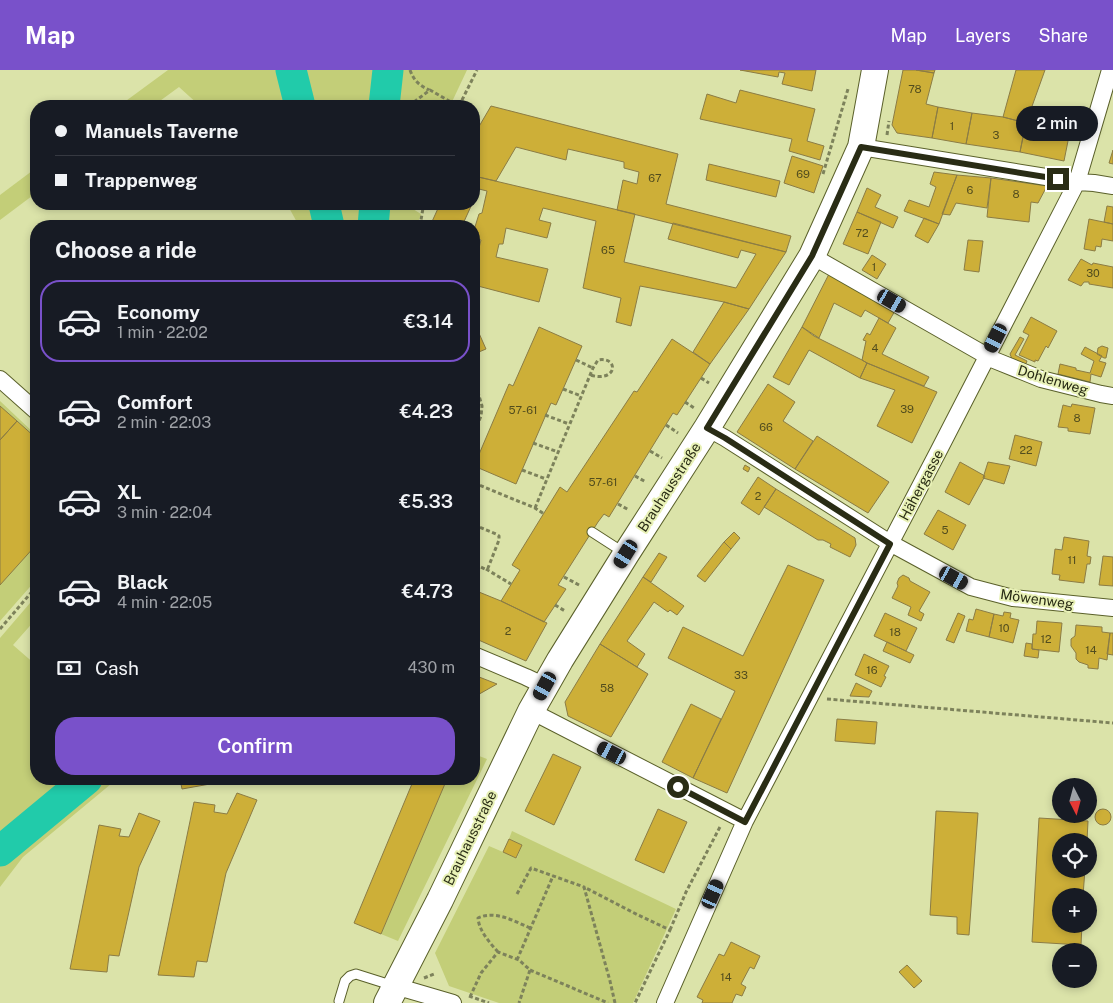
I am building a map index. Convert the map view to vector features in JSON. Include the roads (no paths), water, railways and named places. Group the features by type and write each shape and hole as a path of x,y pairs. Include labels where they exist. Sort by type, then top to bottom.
{"main road":[{"name":"Brauhausstraße","path":"391,995 545,686 626,554 700,418 812,256 861,147 875,70"}],"street":[{"name":"Hähergasse","path":"665,1003 745,822 1077,182 1110,70"},
{"path":"861,147 1077,182 1113,186"},
{"name":"Dohlenweg","path":"812,256 994,360 1041,379 1113,396"},
{"path":"0,379 30,406"},
{"name":"Möwenweg","path":"700,418 733,444 890,544 971,587 1013,598 1113,608"},
{"path":"480,658 545,686"},
{"path":"531,711 745,822"},
{"path":"391,995 453,1003"}],"lane":[{"path":"592,532 626,554"},
{"path":"340,1001 345,980 356,974 391,995"}],"waterway":[{"path":"291,70 298,100"},
{"path":"385,100 388,70"},
{"path":"325,210 328,220"},
{"path":"374,210 374,220"},
{"path":"0,851 80,785"}]}
